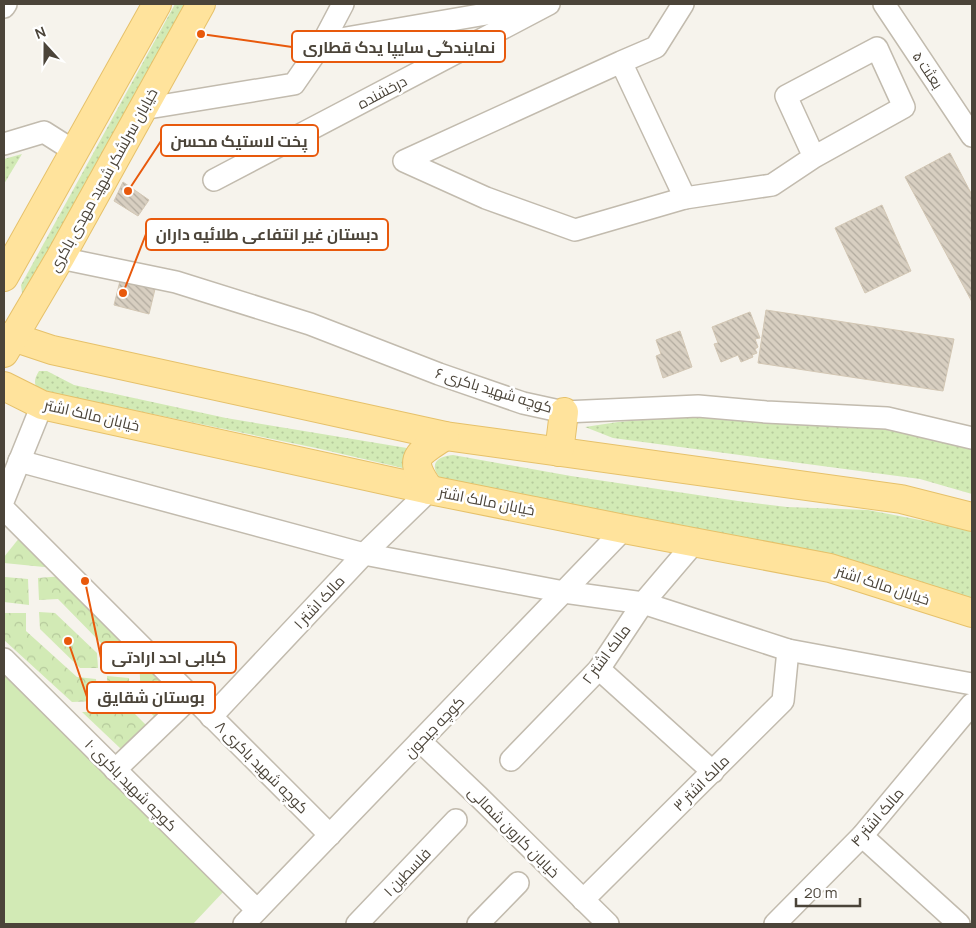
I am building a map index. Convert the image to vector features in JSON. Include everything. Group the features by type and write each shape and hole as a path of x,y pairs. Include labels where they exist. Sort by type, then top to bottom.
{"main road":[{"name":"خیابان سرلشکر شهید مهدی باکری","path":"7,343 60,258 201,4"},
{"path":"4,277 74,151 148,6"},
{"path":"7,343 52,350 445,436 901,499 972,517"},
{"name":"خیابان مالک اشتر","path":"4,386 42,405 430,490 830,568 972,613"},
{"path":"559,452 564,412"},
{"path":"430,490 416,467 416,460 427,447 445,436"}],"street":[{"path":"142,109 294,84 323,42 343,4"},
{"path":"323,42 543,4"},
{"name":"درخشنده","path":"214,180 550,4"},
{"path":"683,4 656,46 404,161 486,198 575,230 685,198 772,185 814,157 904,107 877,48 786,96 814,157"},
{"name":"بعثت ۵","path":"887,5 972,136"},
{"path":"622,62 685,198"},
{"path":"4,144 44,132 74,151"},
{"name":"کوچه شهید باکری ۶","path":"60,258 185,285 310,324 439,374 523,402 564,412 698,406 766,412 887,418 972,438"},
{"path":"4,500 42,405"},
{"path":"19,461 364,554 564,592 643,602 788,650 972,684"},
{"name":"مالک اشتر ۱","path":"211,716 364,554 430,490"},
{"name":"کوچه شهید باکری ۸","path":"4,508 330,835"},
{"name":"کوچه جیحون","path":"251,917 624,529"},
{"name":"مالک اشتر ۲","path":"511,760 599,669 643,602 695,542"},
{"name":"مالک اشتر ۳","path":"583,900 783,701 788,650"},
{"name":"کوچه شهید باکری ۱۰","path":"4,659 115,770 251,917"},
{"path":"599,669 712,772"},
{"path":"115,770 192,696"},
{"name":"مالک اشتر ۴","path":"775,924 862,836 972,704"},
{"name":"خیابان کارون شمالی","path":"420,741 608,924"},
{"name":"فلسطین ۱","path":"357,924 456,820"},
{"path":"862,836 959,924"},
{"path":"478,924 518,883"}],"green space":[{"path":"175,4 187,4 27,294 22,293 21,285"},
{"path":"22,154 4,184 4,159"},
{"path":"39,371 47,371 74,385 226,418 413,449 407,469 316,448 47,393 37,388 35,384"},
{"path":"711,414 892,427 972,448 972,494 920,479 613,438 585,427 618,422"},
{"path":"453,455 571,476 738,501 787,507 868,510 962,528 972,532 972,600 441,479 435,469 436,462 443,457"},
{"path":"20,537 54,568 4,563 4,557"},
{"path":"64,576 130,642 131,668 109,666 106,648 58,599 39,600 38,578"},
{"path":"5,577 28,579 29,605 4,602"},
{"path":"39,612 55,613 97,653 98,668 80,668 40,629"},
{"path":"4,613 26,613 26,631 77,677 96,679 98,701 72,702 4,640"},
{"path":"139,653 178,694 156,718 141,704"},
{"path":"4,674 225,890 193,924 4,924"},
{"path":"107,676 129,678 130,702 108,700"},
{"path":"132,711 146,725 121,749 82,712"}],"building":[{"path":"950,153 972,195 972,302 905,177"},
{"path":"123,182 149,200 138,216 114,201"},
{"path":"882,205 911,271 865,293 835,228"},
{"path":"121,277 156,285 149,314 114,305"},
{"path":"766,310 954,339 943,391 758,363"},
{"path":"750,312 760,338 755,339 758,347 755,349 757,353 752,355 753,357 741,362 738,355 721,362 714,344 718,343 712,327"},
{"path":"680,331 692,367 663,378 656,356 661,354 656,340"}],"place":[{"name":"نمایندگی سایپا یدک قطاری","path":"201,34"},
{"name":"پخت لاستیک محسن","path":"128,191"},
{"name":"دبستان غیر انتفاعی طلائیه داران","path":"123,293"},
{"name":"کبابی احد ارادتی","path":"85,581"},
{"name":"بوستان شقایق","path":"68,641"}]}
